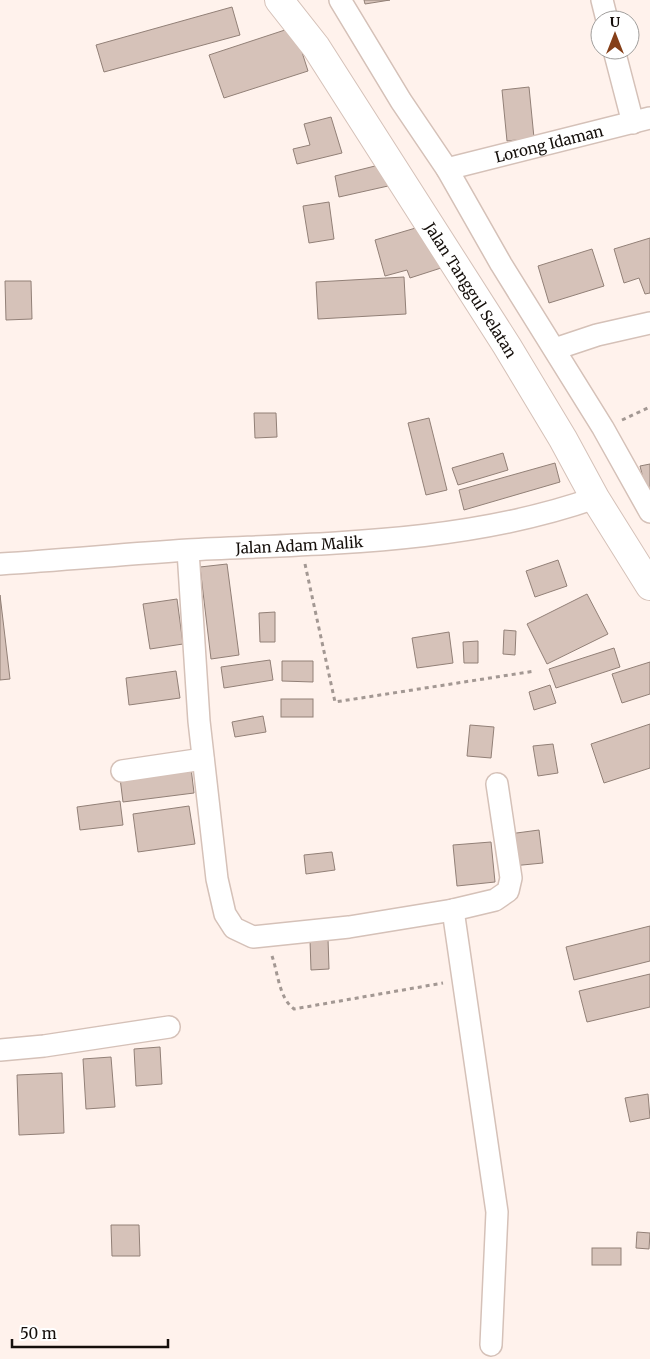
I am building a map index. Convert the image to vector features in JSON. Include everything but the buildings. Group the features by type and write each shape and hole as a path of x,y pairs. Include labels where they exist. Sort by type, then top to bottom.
{"street":[{"name":"Jalan Tanggul Selatan","path":"279,0 316,47 502,339 563,439 595,498 650,586"},
{"path":"340,0 401,101 448,168 501,264 603,428 650,512"},
{"path":"618,60 641,120"},
{"name":"Lorong Idaman","path":"448,168 641,120"},
{"path":"554,349 598,335 650,323"},
{"name":"Jalan Adam Malik","path":"0,564 188,550 301,546 432,535 482,528 560,510 595,498"},
{"path":"188,550 203,759 221,900 225,914 234,928 254,937 349,927 453,910 495,900 508,890 511,878 497,784"},
{"path":"122,771 203,759"},
{"path":"453,910 497,1212 491,1345"},
{"path":"0,1050 44,1046 169,1026"}],"path":[{"path":"603,428 650,407"},
{"path":"301,546 335,702 536,671"},
{"path":"254,937 269,949 282,993 287,1004 294,1009 442,984 446,980"}]}
